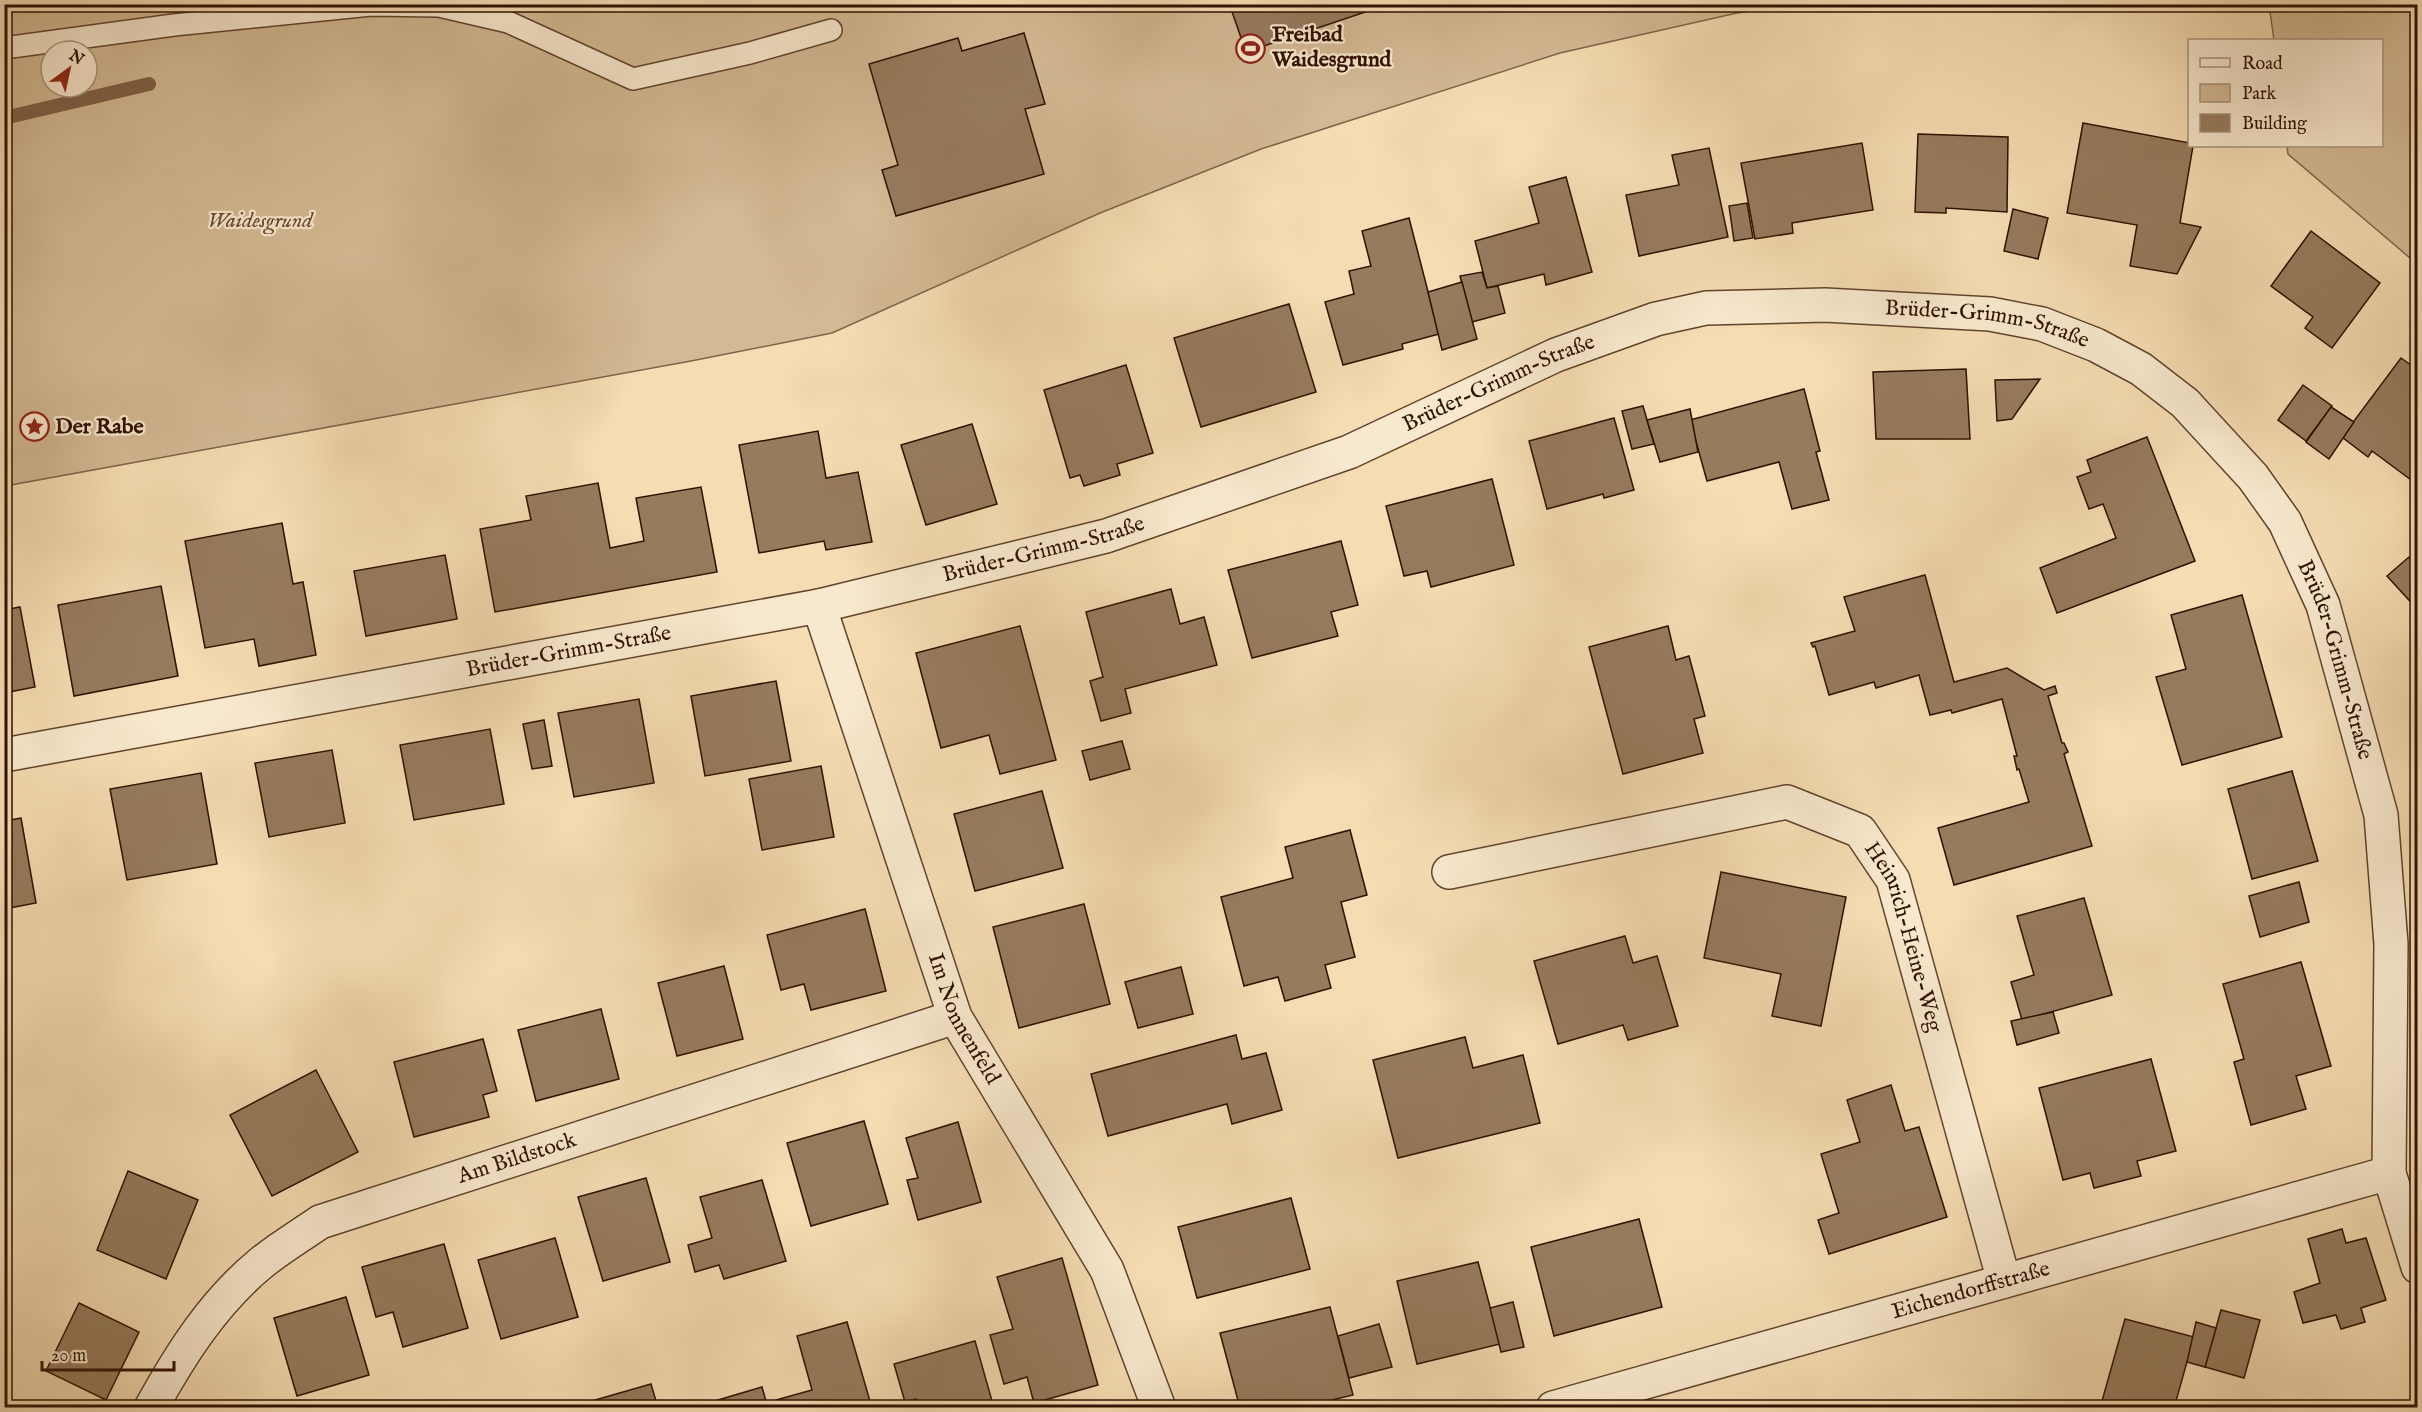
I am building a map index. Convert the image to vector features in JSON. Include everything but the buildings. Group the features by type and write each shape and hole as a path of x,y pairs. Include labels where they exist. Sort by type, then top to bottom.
{"street":[{"name":"Brüder-Grimm-Straße","path":"4,755 819,606 1116,532 1349,452 1556,355 1656,319 1706,308 1825,305 1990,314 2042,324 2105,350 2141,369 2185,403 2253,477 2285,522 2323,605 2381,815 2391,944 2389,1173 2418,1267"},
{"name":"Im Nonnenfeld","path":"819,606 955,1017 1107,1270 1159,1407"},
{"name":"Heinrich-Heine-Weg","path":"1449,872 1787,802 1860,831 1893,880 2004,1281"},
{"name":"Am Bildstock","path":"151,1407 175,1364 215,1309 259,1264 320,1222 955,1017"},
{"name":"Eichendorffstraße","path":"1553,1407 2389,1173"}],"lane":[{"path":"4,48 174,25 359,6 439,6 508,22 633,79 750,53 831,30"}],"green space":[{"name":"Waidesgrund","path":"5,5 1798,5 1737,13 1560,53 1261,149 1100,213 832,333 691,361 5,486"},
{"path":"2269,5 2417,5 2417,264 2288,154 2287,147 2383,147 2383,39 2274,39"}],"waterway":[{"path":"4,118 149,84"}],"place":[{"name":"Freibad Waidesgrund","path":"1251,48"},
{"name":"Der Rabe","path":"34,427"}]}
